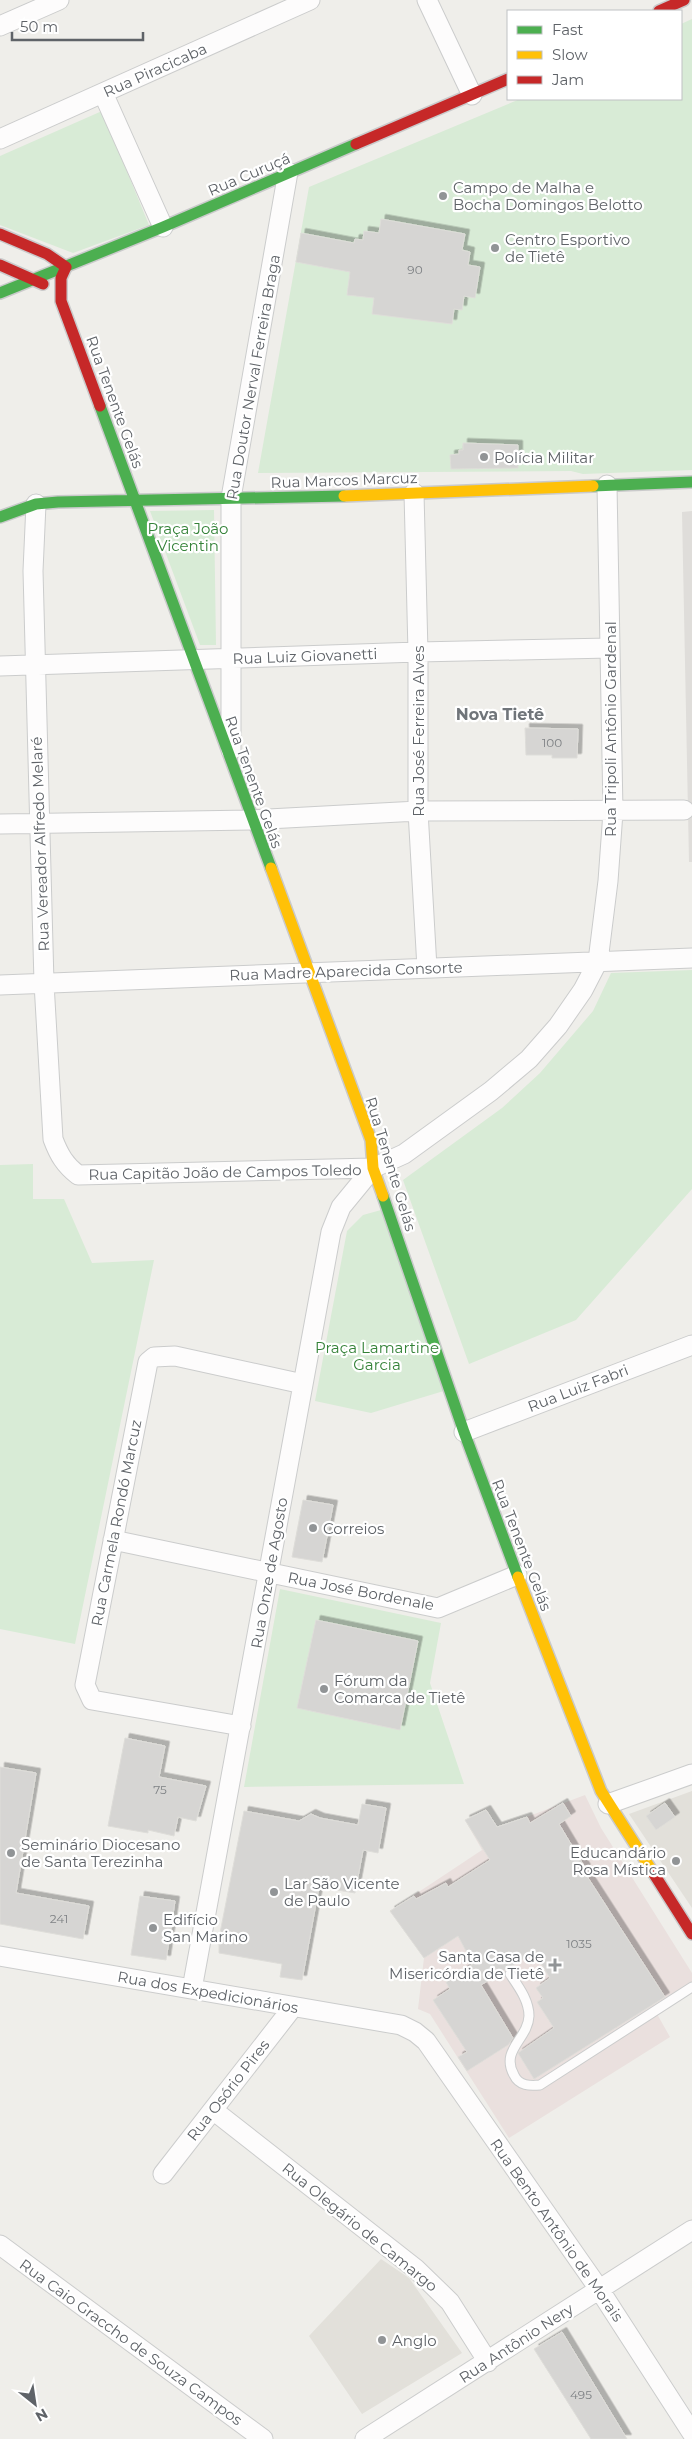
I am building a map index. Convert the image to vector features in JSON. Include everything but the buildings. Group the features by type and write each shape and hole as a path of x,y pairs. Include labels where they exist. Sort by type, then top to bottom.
{"street":[{"path":"0,26 59,0"},
{"name":"Rua Piracicaba","path":"0,140 310,0"},
{"path":"426,0 472,96"},
{"path":"661,10 684,0"},
{"name":"Rua Curuçá","path":"0,294 164,227 288,172 472,96 507,79"},
{"path":"103,93 164,227"},
{"name":"Rua Doutor Nerval Ferreira Braga","path":"231,763 231,498 288,172"},
{"path":"0,234 47,254 66,267"},
{"path":"0,265 50,289 62,301"},
{"name":"Rua Tenente Gelás","path":"66,267 61,278 62,301 192,660 251,820 311,973 371,1140 373,1168 464,1432 517,1575 601,1791 692,1934"},
{"name":"Rua Marcos Marcuz","path":"0,517 36,504 414,493 692,482"},
{"name":"Rua Tripoli Antônio Gardenal","path":"373,1168 404,1154 491,1091 529,1059 563,1019 583,990 598,961 608,881 613,812 606,485"},
{"name":"Rua José Ferreira Alves","path":"414,493 418,652 418,811 427,968"},
{"name":"Rua Vereador Alfredo Melaré","path":"36,504 33,571 39,823 44,983 53,1140 66,1166 78,1175"},
{"name":"Rua Luiz Giovanetti","path":"0,666 418,652 610,648"},
{"path":"0,824 251,820 418,811 613,812 684,810"},
{"name":"Rua Madre Aparecida Consorte","path":"0,985 692,958"},
{"name":"Rua Capitão João de Campos Toledo","path":"78,1175 373,1168"},
{"name":"Rua Onze de Agosto","path":"192,1989 331,1232 341,1207 373,1168"},
{"name":"Rua Luiz Fabri","path":"464,1432 692,1345"},
{"name":"Rua Carmela Rondó Marcuz","path":"241,1726 92,1700 85,1685 148,1362 154,1357 175,1356 303,1384"},
{"name":"Rua José Bordenale","path":"113,1540 438,1608 517,1575"},
{"path":"608,1804 692,1774"},
{"name":"Rua dos Expedicionários","path":"0,1956 401,2025 415,2032"},
{"name":"Rua Osório Pires","path":"163,2174 293,2007"},
{"name":"Rua Bento Antônio de Morais","path":"415,2032 426,2042 599,2289 692,2433"},
{"name":"Rua Olegário de Camargo","path":"213,2110 416,2269 450,2302 488,2362"},
{"name":"Rua Antônio Nery","path":"365,2439 692,2230"},
{"name":"Rua Caio Graccho de Souza Campos","path":"0,2245 263,2439"}],"lane":[{"path":"510,1974 526,2001 529,2016 520,2037 512,2048 509,2064 514,2077 527,2086 540,2085 692,1987"}],"shaded area":[{"path":"692,511 692,862 689,862 682,512"},
{"name":"Educandário Rosa Mística","path":"692,1791 692,1908 629,1814"},
{"name":"Santa Casa de Misericórdia de Tietê","path":"585,1795 601,1828 692,1973 692,1993 657,2014 670,2037 509,2138 430,2014 418,2009 424,1958 390,1911 482,1850 465,1820 486,1810 497,1828"},
{"name":"Anglo","path":"381,2259 409,2278 462,2353 362,2414 309,2336"}],"green space":[{"name":"Centro Esportivo de Tietê","path":"692,19 692,470 583,474 571,471 258,473 309,187 518,100 682,100 682,24"},
{"path":"102,111 149,225 73,253 0,225 0,156"},
{"name":"Praça João Vicentin","path":"214,510 216,645 200,645 150,511"},
{"path":"692,970 692,1189 576,1320 469,1364 403,1180 502,1108 540,1073 593,1011 611,973"},
{"path":"33,1164 33,1199 64,1199 92,1263 154,1260 75,1644 0,1629 0,1165"},
{"name":"Praça Lamartine Garcia","path":"381,1210 447,1390 371,1413 315,1401 347,1231 363,1215"},
{"path":"280,1589 441,1623 430,1683 464,1784 244,1787"}],"traffic: fast":[{"path":"0,293 163,227 356,144"},
{"path":"100,406 271,868"},
{"path":"593,486 692,482"},
{"path":"0,517 36,504 58,502 344,496"},
{"path":"383,1196 464,1432 518,1577"}],"traffic: slow":[{"path":"344,496 593,486"},
{"path":"271,868 371,1140 373,1168 383,1196"},
{"path":"518,1577 601,1791 654,1874"}],"traffic: jam":[{"path":"661,10 684,0"},
{"path":"356,144 507,79"},
{"path":"0,234 47,254 66,267 61,278 61,301 100,406"},
{"path":"0,265 43,284"},
{"path":"654,1874 692,1934"}],"place":[{"name":"Campo de Malha e Bocha Domingos Belotto","path":"443,196"},
{"name":"Centro Esportivo de Tietê","path":"495,248"},
{"name":"Polícia Militar","path":"484,457"},
{"name":"Correios","path":"313,1528"},
{"name":"Fórum da Comarca de Tietê","path":"324,1689"},
{"name":"Seminário Diocesano de Santa Terezinha","path":"11,1853"},
{"name":"Educandário Rosa Mística","path":"676,1861"},
{"name":"Lar São Vicente de Paulo","path":"274,1892"},
{"name":"Edifício San Marino","path":"153,1928"},
{"name":"Santa Casa de Misericórdia de Tietê","path":"555,1965"},
{"name":"Anglo","path":"382,2340"}],"district":[{"name":"Nova Tietê","path":"500,714"}]}
